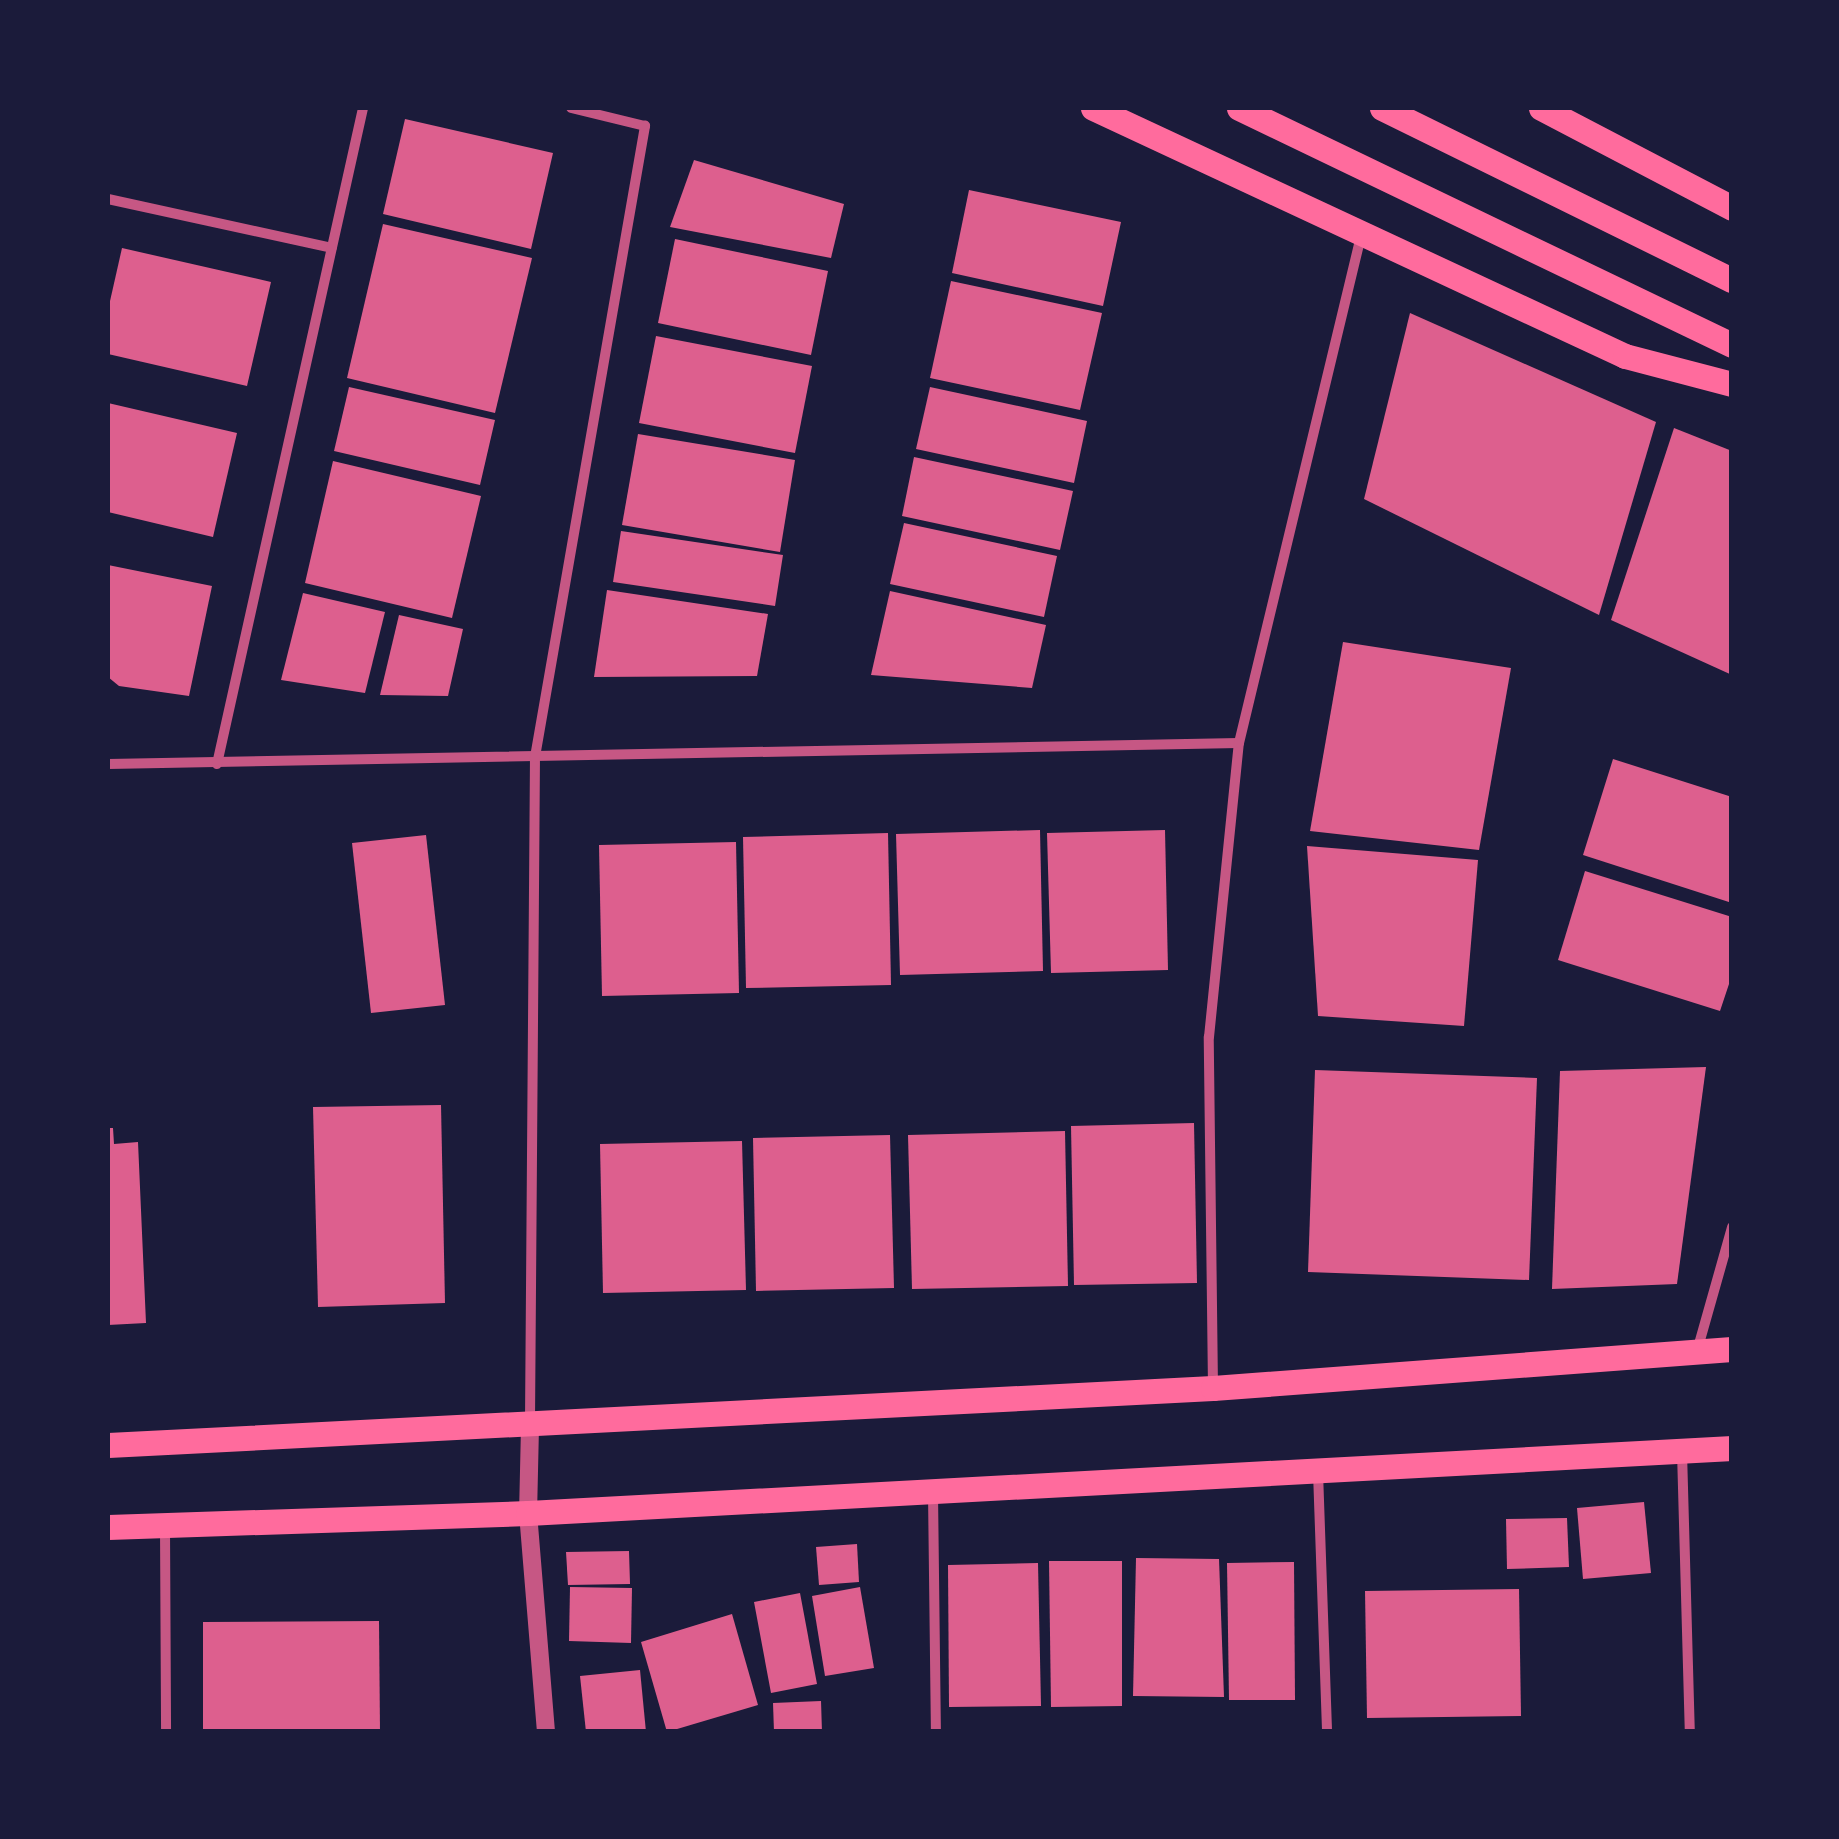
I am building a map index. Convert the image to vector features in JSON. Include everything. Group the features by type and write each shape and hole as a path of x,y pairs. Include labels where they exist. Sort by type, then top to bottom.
{"main road":[{"path":"1093,108 1625,356 1732,384"},
{"path":"1239,108 1606,279 1732,345"},
{"path":"1382,108 1633,228 1732,280"},
{"path":"1542,108 1732,208"},
{"path":"108,1445 530,1427 1213,1388 1732,1348"},
{"path":"108,1527 528,1514 933,1487 1732,1448"}],"street":[{"path":"217,764 363,108"},
{"path":"546,1732 528,1514 535,757 645,126 571,108"},
{"path":"108,199 332,248"},
{"path":"1213,1388 1209,1038 1239,743 1361,236"},
{"path":"108,764 1239,743"},
{"path":"1697,1351 1732,1227"},
{"path":"1682,1450 1690,1732"},
{"path":"1318,1471 1327,1732"},
{"path":"933,1487 936,1732"},
{"path":"164,1525 166,1732"}],"building":[{"path":"405,119 553,153 531,249 383,214"},
{"path":"694,160 844,204 831,258 670,227"},
{"path":"969,190 1121,222 1103,306 952,273"},
{"path":"383,224 532,258 495,413 347,378"},
{"path":"675,239 828,271 811,355 658,323"},
{"path":"122,248 271,282 247,386 108,354 108,310"},
{"path":"951,281 1102,313 1080,410 930,378"},
{"path":"1410,313 1656,422 1599,615 1364,499"},
{"path":"656,336 812,366 795,453 639,423"},
{"path":"349,387 495,420 480,485 334,451"},
{"path":"930,387 1087,421 1074,483 916,449"},
{"path":"108,403 237,433 213,537 108,512"},
{"path":"1674,428 1732,451 1732,675 1611,620"},
{"path":"638,434 795,460 780,552 622,525"},
{"path":"914,457 1073,491 1060,550 902,516"},
{"path":"333,461 481,496 452,618 305,583"},
{"path":"904,523 1057,556 1044,617 890,584"},
{"path":"621,531 783,555 775,606 613,582"},
{"path":"108,565 212,586 189,696 119,686 108,677"},
{"path":"607,590 768,614 757,676 594,677"},
{"path":"890,591 1046,625 1032,688 871,675"},
{"path":"303,593 385,612 365,693 281,680"},
{"path":"399,615 463,629 448,696 380,695"},
{"path":"1343,642 1511,668 1479,850 1310,831"},
{"path":"1613,759 1732,797 1732,903 1583,855"},
{"path":"1040,830 1043,971 900,975 896,834"},
{"path":"1165,830 1168,970 1051,973 1047,833"},
{"path":"888,833 891,985 746,988 743,837"},
{"path":"426,835 445,1005 371,1013 352,843"},
{"path":"736,842 739,993 602,996 599,845"},
{"path":"1307,846 1478,860 1464,1026 1318,1016"},
{"path":"1585,871 1732,917 1732,975 1720,1011 1558,960"},
{"path":"1706,1067 1677,1284 1552,1289 1560,1071"},
{"path":"1315,1070 1537,1078 1529,1280 1308,1272"},
{"path":"441,1105 445,1303 318,1307 313,1107"},
{"path":"1194,1123 1197,1283 1074,1285 1071,1126"},
{"path":"108,1128 113,1128 114,1144 138,1142 146,1323 108,1325"},
{"path":"1065,1131 1068,1286 912,1289 908,1135"},
{"path":"890,1135 894,1288 756,1291 753,1138"},
{"path":"742,1141 746,1290 603,1293 600,1144"},
{"path":"1644,1502 1651,1573 1583,1579 1577,1508"},
{"path":"1567,1518 1569,1567 1507,1569 1506,1519"},
{"path":"857,1544 859,1582 819,1585 816,1547"},
{"path":"629,1551 630,1584 568,1585 566,1552"},
{"path":"1136,1558 1219,1559 1224,1697 1133,1696"},
{"path":"1049,1561 1122,1561 1122,1706 1051,1707"},
{"path":"1294,1562 1295,1700 1229,1700 1227,1563"},
{"path":"1038,1563 1041,1706 949,1707 948,1565"},
{"path":"570,1587 632,1588 631,1643 569,1641"},
{"path":"860,1587 874,1668 825,1676 812,1596"},
{"path":"1519,1589 1521,1716 1367,1718 1365,1591"},
{"path":"800,1593 817,1684 771,1693 754,1602"},
{"path":"732,1614 758,1705 667,1732 641,1642"},
{"path":"379,1621 380,1732 203,1732 203,1622"},
{"path":"640,1670 646,1732 586,1732 580,1676"},
{"path":"821,1701 822,1732 774,1732 773,1703"}]}
